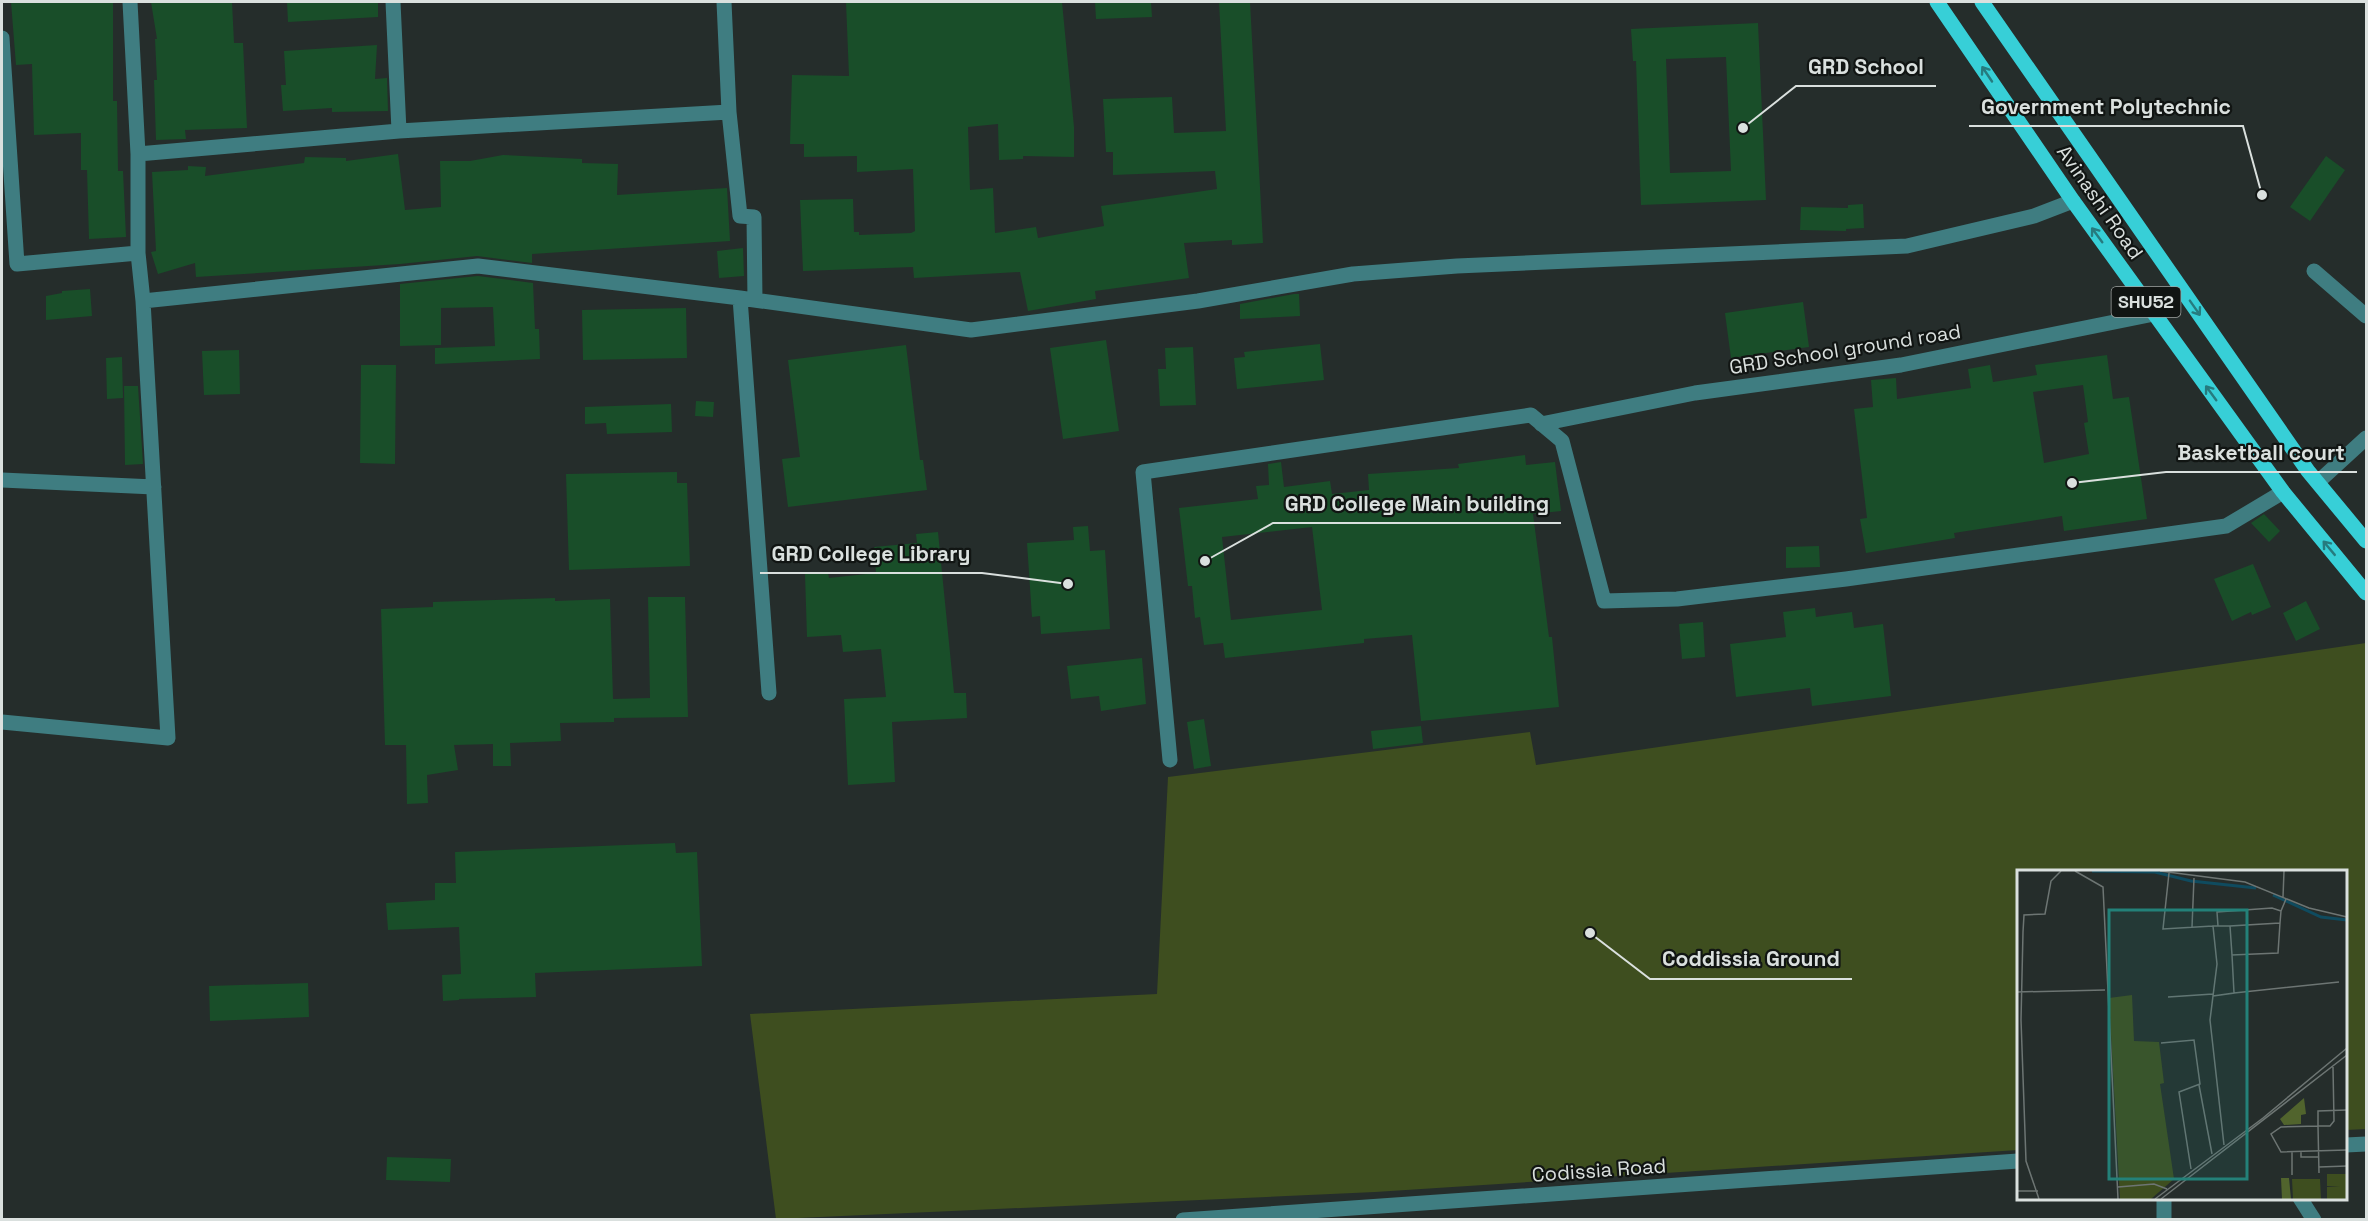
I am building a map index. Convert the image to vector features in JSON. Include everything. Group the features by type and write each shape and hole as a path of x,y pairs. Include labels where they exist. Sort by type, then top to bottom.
{"main road":[{"name":"Avinashi Road","path":"1937,2 2073,201 2283,492 2367,593"},
{"name":"Avinashi Road","path":"1982,2 2318,482 2367,541"}],"street":[{"path":"2,722 168,738 143,301 138,253 138,154 130,2"},
{"path":"393,2 399,131"},
{"path":"724,2 729,112 740,216 754,217 748,299 769,693"},
{"path":"2,38 17,264 138,253"},
{"path":"138,154 399,131 729,112"},
{"path":"143,301 478,266 748,299 971,330 1198,301 1353,274 1457,266 1907,246 2034,216 2073,201"},
{"path":"2314,271 2367,316"},
{"name":"GRD School ground road","path":"1541,424 1695,393 1901,365 2154,314"},
{"path":"1170,760 1143,472 1531,415 1562,441 1604,601 1677,599 1756,590 2226,526 2283,492"},
{"path":"2318,482 2367,438"},
{"path":"2,480 154,487"},
{"path":"2347,1145 2367,1144"},
{"name":"Codissia Road","path":"1183,1220 2017,1161"},
{"path":"2164,1200 2164,1220"},
{"path":"2301,1200 2314,1220"}],"green space":[{"path":"2366,643 2366,1129 2347,1130 2347,870 2017,870 2017,1150 1375,1192 776,1219 750,1014 1157,994 1168,777 1530,732 1536,765"}],"building":[{"path":"11,2 113,2 113,101 117,101 118,171 123,171 126,237 89,239 87,170 81,170 81,133 34,135 32,64 16,65"},
{"path":"151,2 232,2 234,43 243,43 247,128 185,130 186,139 156,140 154,80 157,80 155,39 157,39"},
{"path":"287,2 378,2 378,17 288,22"},
{"path":"846,2 1062,2 1074,127 1074,157 1023,156 1023,159 999,160 998,124 968,127 970,190 993,188 995,233 1036,227 1038,238 1104,226 1101,206 1217,189 1215,171 1113,175 1113,152 1106,152 1103,99 1172,97 1174,133 1226,131 1219,2 1250,2 1263,243 1232,245 1232,240 1184,243 1189,278 1095,291 1096,299 1028,311 1020,272 914,278 913,267 803,271 800,200 853,199 854,232 859,232 859,235 915,231 913,169 857,172 857,156 804,157 804,144 790,144 792,75 849,76"},
{"path":"1095,2 1151,2 1152,17 1096,19"},
{"path":"1758,23 1766,200 1641,205 1636,61 1633,61 1631,29","holes":["1726,57 1731,171 1670,173 1666,59"]},
{"path":"377,45 375,79 387,78 388,111 332,112 332,108 283,111 281,85 286,85 284,51"},
{"path":"398,154 405,210 441,207 440,161 470,161 503,155 582,159 582,163 618,164 617,195 727,188 730,241 532,254 532,263 477,256 400,264 196,277 195,263 158,274 151,252 156,251 152,172 188,170 188,166 206,167 205,176 304,163 305,157 346,158 346,161"},
{"path":"2326,156 2345,170 2310,221 2290,207"},
{"path":"1863,204 1864,228 1846,229 1846,231 1800,230 1801,207 1848,208 1848,205"},
{"path":"743,248 744,276 719,278 717,251"},
{"path":"478,276 533,283 535,329 539,329 540,359 435,364 435,348 495,346 493,307 441,308 441,345 400,346 400,284"},
{"path":"90,289 92,316 46,320 46,296 62,293 62,291"},
{"path":"1299,294 1300,316 1240,319 1240,304"},
{"path":"1803,302 1809,347 1731,358 1725,313"},
{"path":"686,308 687,358 583,360 582,310"},
{"path":"1106,340 1119,431 1063,439 1050,348"},
{"path":"1320,344 1324,380 1237,389 1234,358 1245,357 1244,352"},
{"path":"906,345 920,460 923,460 927,490 788,507 782,459 800,457 788,360"},
{"path":"1193,347 1196,405 1160,406 1158,369 1166,369 1165,348"},
{"path":"239,350 240,394 204,395 202,351"},
{"path":"2107,355 2113,399 2129,397 2147,519 2064,531 2062,516 1954,533 1955,538 1866,553 1860,519 1867,518 1854,409 1873,407 1871,380 1896,378 1897,399 1971,388 1968,369 1990,365 1993,382 2037,375 2035,365","holes":["2083,385 2088,422 2084,423 2089,454 2044,463 2033,392"]},
{"path":"122,357 123,398 107,399 106,358"},
{"path":"361,365 396,365 395,464 360,463"},
{"path":"124,386 138,386 143,464 125,465"},
{"path":"696,401 714,402 713,417 695,416"},
{"path":"671,404 672,432 607,434 606,423 585,424 585,407"},
{"path":"1525,455 1526,465 1555,462 1561,511 1533,514 1549,637 1552,637 1559,707 1421,721 1412,635 1364,639 1364,643 1225,658 1223,643 1204,645 1200,617 1195,618 1192,586 1188,586 1179,508 1258,499 1256,486 1269,485 1268,464 1281,462 1284,487 1330,481 1332,494 1369,490 1368,474 1459,468 1458,464","holes":["1312,527 1322,610 1231,620 1222,537"]},
{"path":"677,472 677,483 687,483 690,566 569,570 566,474"},
{"path":"2264,514 2280,531 2269,542 2251,523"},
{"path":"1088,526 1090,551 1105,550 1110,629 1041,634 1040,616 1032,617 1027,543 1074,540 1073,527"},
{"path":"938,532 954,693 966,693 967,718 892,722 895,782 848,785 844,699 886,697 881,649 843,652 841,635 807,637 805,574 828,573 829,578 876,573 874,547 917,543 916,534"},
{"path":"1819,546 1820,567 1786,568 1786,547"},
{"path":"2253,564 2271,607 2252,615 2251,612 2232,621 2214,579"},
{"path":"648,597 685,597 688,717 614,718 614,722 560,723 561,741 510,743 511,766 493,766 493,744 454,745 458,770 427,775 428,803 407,804 406,745 385,745 381,609 433,607 433,602 555,598 555,601 610,599 613,699 650,698"},
{"path":"2306,601 2320,629 2296,641 2283,613"},
{"path":"1815,608 1816,617 1852,612 1854,628 1883,624 1891,696 1812,706 1810,688 1736,697 1730,644 1786,637 1783,612"},
{"path":"1703,622 1705,657 1682,659 1679,624"},
{"path":"1142,658 1146,704 1101,711 1099,696 1071,699 1067,666"},
{"path":"1204,719 1211,766 1194,769 1187,722"},
{"path":"1421,726 1423,743 1373,749 1371,731"},
{"path":"675,843 676,853 697,852 702,966 535,973 536,997 443,1001 442,975 461,974 459,927 388,930 386,903 435,900 435,883 456,883 455,852"},
{"path":"308,983 309,1017 210,1021 209,986"},
{"path":"387,1157 451,1159 450,1182 386,1180"}],"place":[{"name":"GRD School","path":"1743,128"},
{"name":"Government Polytechnic","path":"2262,195"},
{"name":"Basketball court","path":"2072,483"},
{"name":"GRD College Main building","path":"1205,561"},
{"name":"GRD College Library","path":"1068,584"},
{"name":"Coddissia Ground","path":"1590,933"}]}
